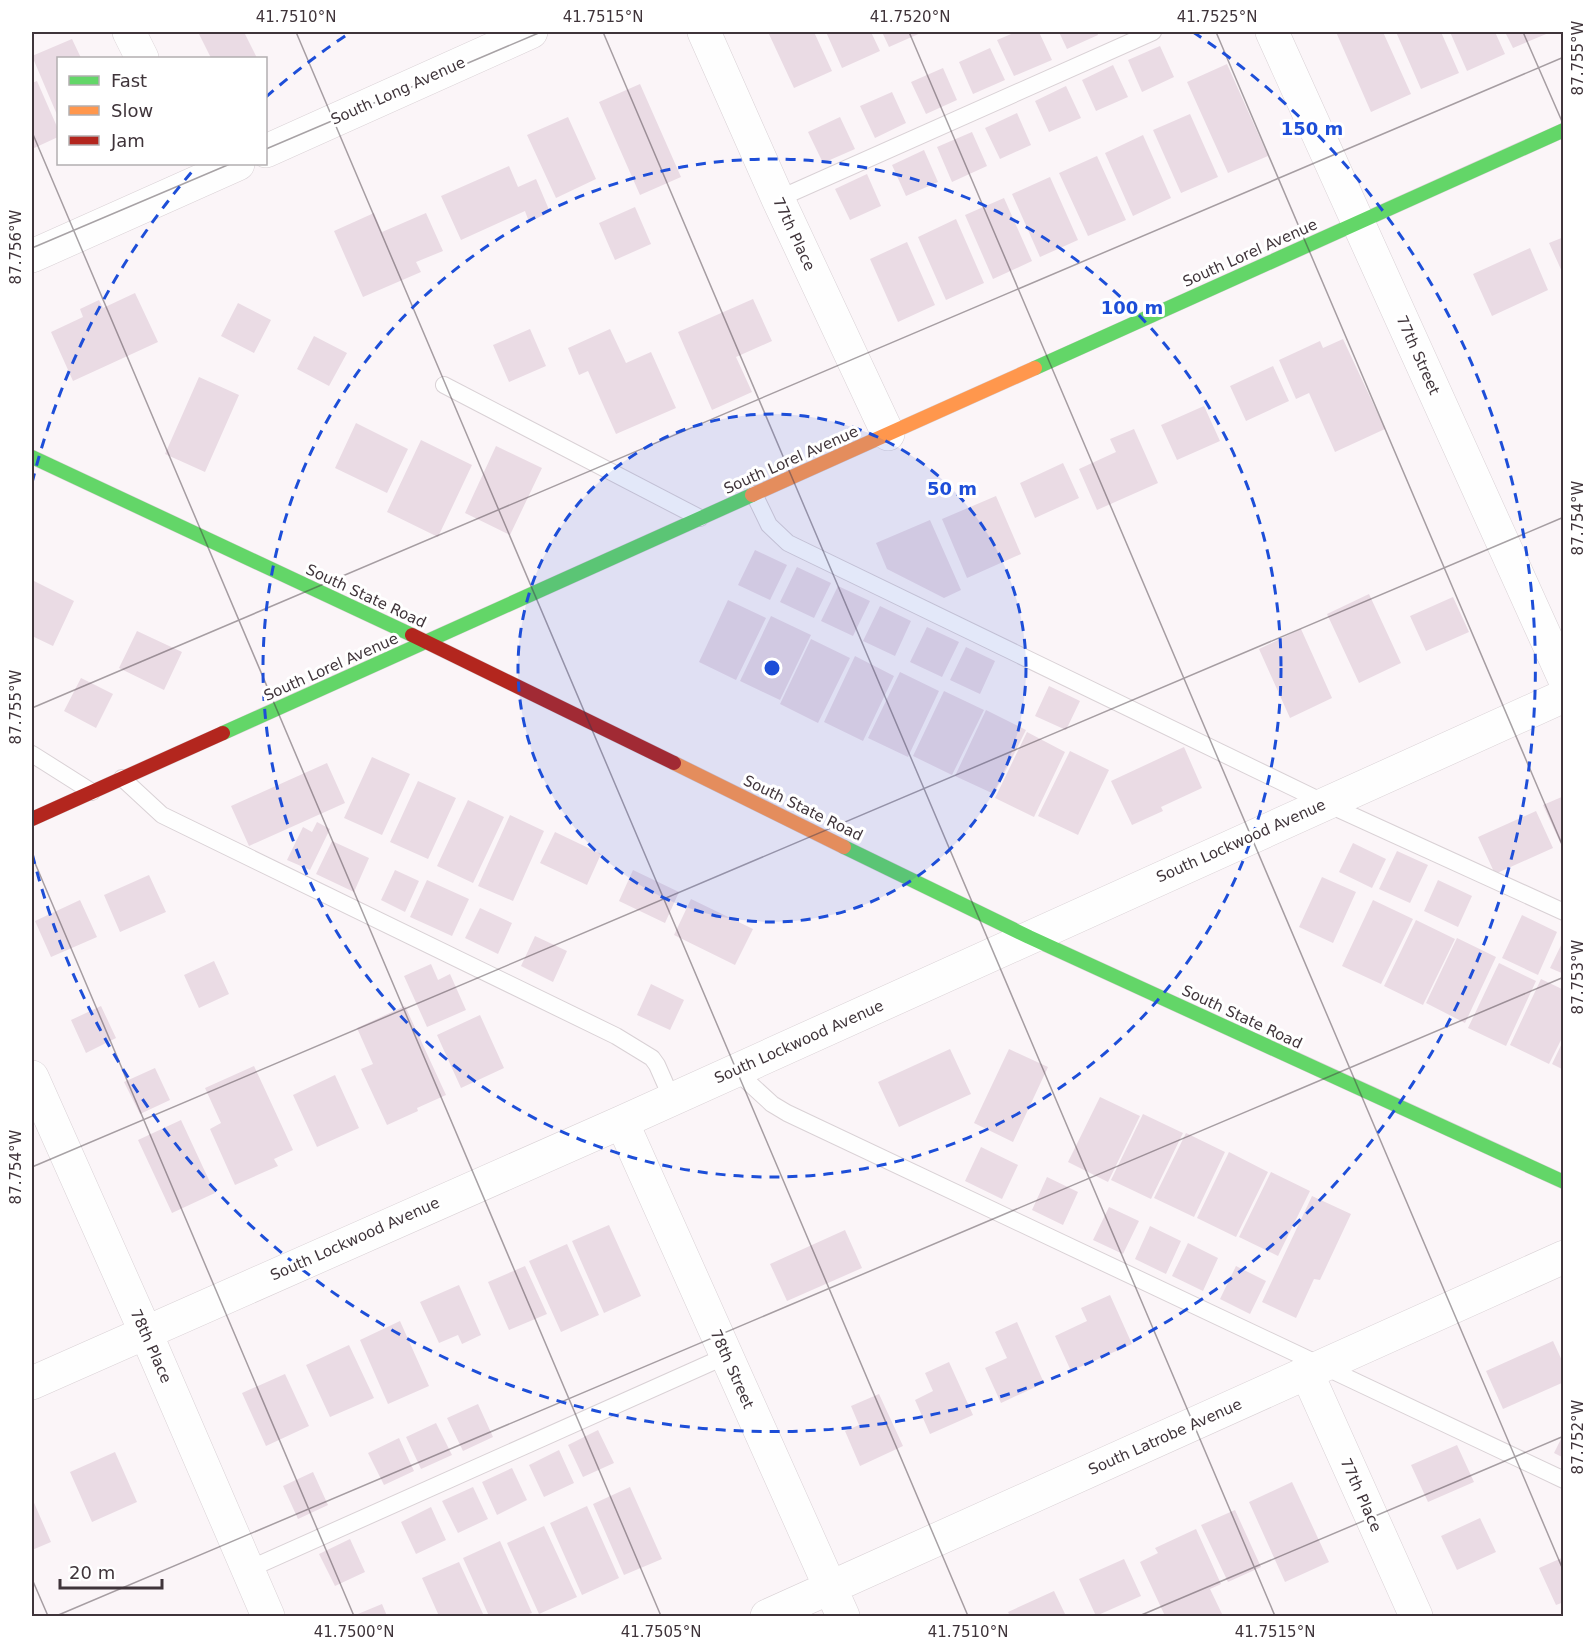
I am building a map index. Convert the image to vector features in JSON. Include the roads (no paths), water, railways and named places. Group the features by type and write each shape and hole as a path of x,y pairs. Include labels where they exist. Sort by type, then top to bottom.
{"street":[{"path":"129,32 142,57"},
{"name":"South Long Avenue","path":"267,151 531,32"},
{"name":"77th Place","path":"704,32 778,199 888,434"},
{"name":"77th Street","path":"1272,32 1563,678"},
{"name":"South Lorel Avenue","path":"32,819 1563,130"},
{"path":"32,256 194,172 232,165"},
{"name":"South State Road","path":"32,457 426,642 1029,938 1563,1182"},
{"name":"South Lockwood Avenue","path":"32,1383 621,1122 1563,696"},
{"name":"78th Place","path":"32,1077 145,1331 268,1617"},
{"name":"78th Street","path":"621,1122 837,1602"},
{"name":"South Latrobe Avenue","path":"767,1617 837,1602 1314,1370 1563,1257"},
{"name":"77th Place","path":"1314,1370 1416,1617"}],"lane":[{"path":"778,199 1153,32"},
{"path":"444,385 700,518"},
{"path":"754,494 769,525 788,543 1325,803 1563,912"},
{"path":"32,754 92,792"},
{"path":"122,778 162,815 616,1036 651,1058 657,1065 672,1099"},
{"path":"735,1070 772,1104 787,1113 1314,1370 1563,1480"},
{"path":"247,1570 726,1356"}]}
